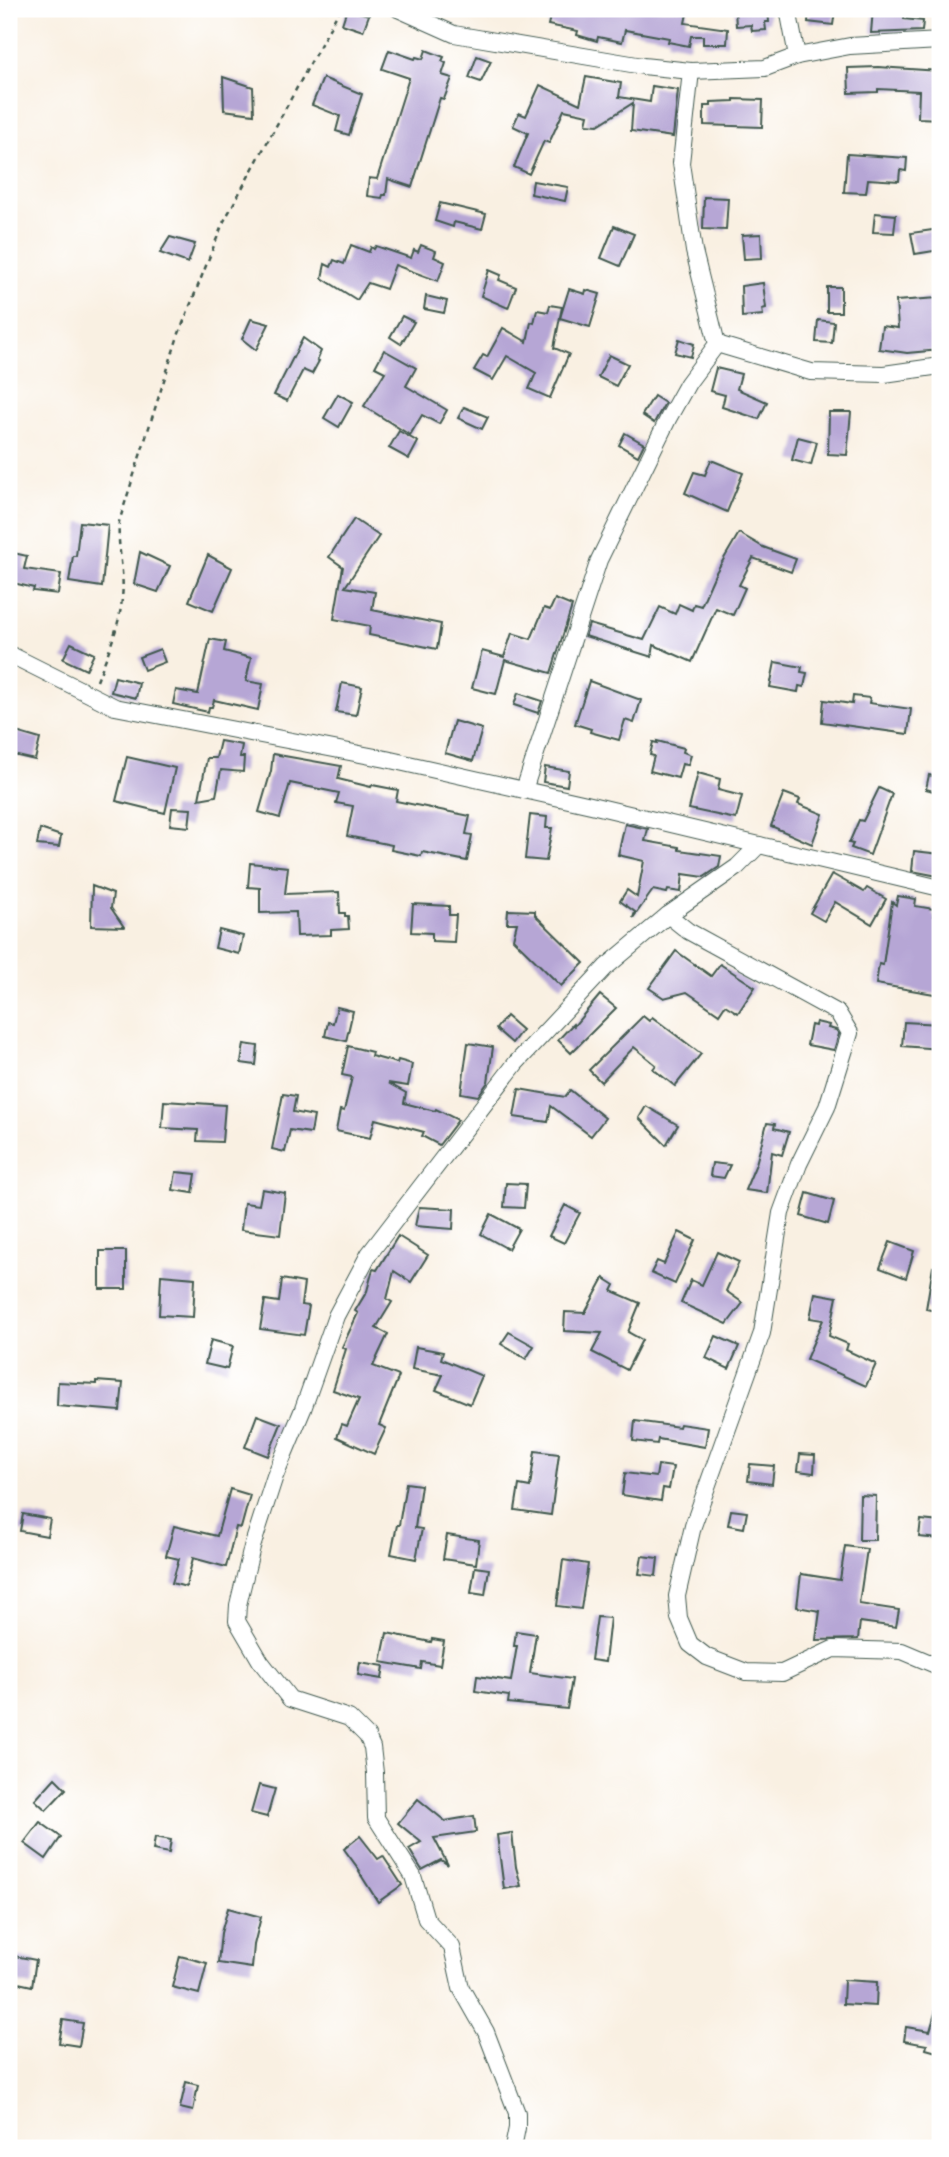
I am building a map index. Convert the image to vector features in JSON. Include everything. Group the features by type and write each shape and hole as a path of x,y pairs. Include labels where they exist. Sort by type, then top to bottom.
{"street":[{"path":"398,9 454,34 642,66 691,71 765,68 797,56 850,46 940,41"},
{"path":"788,9 797,56"},
{"path":"691,71 681,163 694,251 717,344"},
{"path":"524,790 599,560 669,417 688,383 717,344"},
{"path":"717,344 811,372 884,374 940,366"},
{"path":"9,654 115,707 386,758 940,888"},
{"path":"513,2148 517,2113 486,2032 461,1988 452,1948 426,1919 414,1876 376,1818 375,1773 372,1747 367,1736 349,1718 290,1699 261,1662 237,1621 237,1613 252,1547 275,1476 303,1409 336,1316 369,1254 516,1063 606,967 668,915 737,867 759,845"},
{"path":"668,915 688,931 838,1013 850,1033 827,1107 799,1164 781,1213 762,1333 693,1526 677,1596 678,1618 690,1644 707,1657 746,1672 782,1673 833,1649 902,1651 940,1667"}],"path":[{"path":"92,696 110,648 122,599 119,522 178,336 223,223 340,9"}],"building":[{"path":"347,9 369,15 363,31 342,24"},
{"path":"552,9 688,9 685,23 728,29 727,44 703,44 703,36 691,36 689,46 668,42 669,38 625,30 622,42 598,37 597,41 577,35 578,31 548,25"},
{"path":"735,9 768,9 769,22 765,22 766,30 752,31 751,25 736,26"},
{"path":"809,9 835,11 833,25 808,22"},
{"path":"873,9 905,9 904,19 923,21 922,31 871,33"},
{"path":"389,50 415,59 423,59 426,50 444,57 442,61 446,63 442,75 452,78 444,99 440,98 412,187 388,179 386,195 382,198 367,196 369,178 377,179 409,78 382,69"},
{"path":"477,56 491,61 481,82 469,78"},
{"path":"848,68 940,71 940,119 918,118 919,91 878,89 878,92 849,93"},
{"path":"223,77 253,87 254,114 224,110"},
{"path":"586,77 621,83 619,97 650,102 652,86 678,90 673,137 631,131 633,103 598,125 586,124 588,115 564,110 549,143 544,141 529,174 514,167 528,133 513,126 519,113 526,116 540,85 580,104"},
{"path":"323,78 362,94 349,135 336,131 340,116 312,105"},
{"path":"734,99 763,100 762,127 704,125 704,106 711,106 711,102"},
{"path":"847,154 907,158 906,171 900,170 899,181 868,179 866,193 844,192"},
{"path":"533,181 568,187 565,201 531,194"},
{"path":"704,197 728,198 726,230 703,229"},
{"path":"440,203 486,214 482,229 454,222 453,227 435,221"},
{"path":"875,213 896,215 894,233 873,232"},
{"path":"614,226 634,234 620,266 601,258"},
{"path":"940,229 940,250 915,254 911,233"},
{"path":"761,234 762,258 744,259 742,235"},
{"path":"170,237 195,244 188,263 160,253"},
{"path":"351,245 369,252 371,247 374,249 376,246 411,258 414,250 418,252 421,245 436,251 434,257 445,262 438,281 395,265 386,289 368,283 357,300 322,278 325,264 331,267 334,260 344,264"},
{"path":"489,270 501,275 499,280 516,287 508,308 481,296"},
{"path":"763,283 766,308 762,309 763,315 742,317 741,286"},
{"path":"827,287 841,287 841,312 827,312"},
{"path":"569,289 585,294 586,290 600,294 590,327 560,318"},
{"path":"426,296 447,301 444,313 424,309"},
{"path":"938,298 940,350 907,353 879,349 882,326 898,328 896,301"},
{"path":"550,305 562,307 554,348 569,354 550,398 529,389 536,373 507,356 493,380 474,370 483,355 487,357 503,328 527,342 531,322 534,323 537,310 548,312"},
{"path":"402,316 414,322 401,344 390,337"},
{"path":"251,319 269,324 256,350 242,339"},
{"path":"818,320 834,322 832,343 816,342"},
{"path":"303,338 321,351 317,360 319,361 312,374 303,370 287,401 274,395"},
{"path":"679,339 694,344 691,357 675,353"},
{"path":"384,350 416,368 406,386 447,410 439,424 422,415 410,435 364,406 385,372 375,367"},
{"path":"609,355 628,364 616,386 598,377"},
{"path":"716,368 741,374 737,389 767,402 759,419 722,407 725,395 710,391"},
{"path":"338,394 353,402 339,427 324,418"},
{"path":"654,396 665,403 654,423 642,415"},
{"path":"464,407 488,417 482,429 458,418"},
{"path":"829,412 851,412 847,455 828,454"},
{"path":"399,431 418,442 409,459 389,448"},
{"path":"625,433 644,444 638,456 619,445"},
{"path":"798,437 817,442 811,465 792,460"},
{"path":"711,460 743,473 727,512 685,493 694,472 705,475"},
{"path":"354,519 379,536 345,587 375,592 372,610 441,624 437,649 369,635 370,626 334,619 343,567 329,557"},
{"path":"80,522 108,525 102,587 69,582 73,556 76,556"},
{"path":"739,533 763,547 796,559 791,572 753,558 739,585 745,588 733,615 716,608 692,662 654,645 652,657 585,636 589,624 644,640 660,607 675,614 679,604 692,610 694,604 701,606 715,574"},
{"path":"9,552 27,556 24,569 61,574 58,594 33,591 34,588 9,582"},
{"path":"140,552 170,566 158,592 134,584"},
{"path":"208,555 232,568 213,611 189,601"},
{"path":"555,599 572,606 551,673 505,660 496,694 472,688 482,651 504,657 512,633 531,639 544,608 550,610"},
{"path":"210,639 226,642 224,651 251,658 246,681 263,684 258,710 214,700 208,712 173,704 176,690 198,694"},
{"path":"71,643 94,654 86,670 63,659"},
{"path":"160,649 165,662 144,670 139,657"},
{"path":"775,662 802,667 801,672 807,673 804,687 799,686 798,692 770,687"},
{"path":"115,677 139,683 136,698 111,692"},
{"path":"589,681 641,700 634,723 625,720 619,740 590,732 591,729 575,724"},
{"path":"342,683 362,687 356,715 336,712"},
{"path":"518,693 542,701 538,713 514,705"},
{"path":"853,696 870,698 869,703 911,709 908,734 822,722 824,700 852,704"},
{"path":"454,721 482,729 473,761 445,753"},
{"path":"9,730 40,739 35,760 9,754"},
{"path":"220,741 242,745 240,757 244,757 243,772 221,770 216,796 199,799 207,758 216,758"},
{"path":"653,742 684,748 683,752 691,755 688,765 682,764 678,778 650,771 654,756 650,755"},
{"path":"273,754 341,766 338,779 398,790 396,801 470,816 466,834 472,835 467,861 422,852 421,856 391,850 392,845 347,836 353,806 336,803 339,793 290,783 280,818 259,812"},
{"path":"127,757 175,768 165,813 116,801"},
{"path":"545,767 569,771 567,786 543,782"},
{"path":"698,773 720,779 718,790 742,796 736,819 689,809"},
{"path":"929,775 940,778 940,793 926,789"},
{"path":"879,788 892,794 870,855 851,848 853,844 849,843 859,820 863,821"},
{"path":"784,793 800,799 798,804 823,814 812,844 771,826"},
{"path":"172,808 191,809 189,827 170,825"},
{"path":"530,815 547,817 546,828 552,828 546,861 525,859"},
{"path":"625,824 648,829 645,841 679,847 679,850 721,856 719,867 704,877 683,874 681,892 653,890 633,918 635,912 620,901 627,890 637,897 644,861 618,855"},
{"path":"40,829 61,836 59,847 37,845"},
{"path":"914,851 940,854 938,876 912,871"},
{"path":"250,863 288,867 285,894 339,892 340,913 348,916 349,929 331,930 331,935 297,936 296,912 260,913 260,888 248,887"},
{"path":"832,874 864,892 867,888 886,899 872,924 835,902 824,921 810,913"},
{"path":"92,886 113,894 111,908 124,927 91,926"},
{"path":"898,896 916,899 915,906 934,909 933,916 940,916 940,995 876,984 879,964 883,965 892,902 896,905"},
{"path":"413,904 449,906 449,915 456,915 454,942 432,941 432,933 411,932"},
{"path":"508,910 535,911 535,915 584,963 561,986 513,939 517,923 507,923"},
{"path":"219,930 243,936 239,954 215,948"},
{"path":"676,951 711,976 720,964 755,987 738,1013 725,1005 719,1014 687,992 664,998 649,988"},
{"path":"600,995 616,1008 571,1053 558,1040 573,1024 574,1026"},
{"path":"337,1007 353,1011 346,1041 325,1036 328,1022 333,1023"},
{"path":"506,1016 522,1030 512,1043 496,1029"},
{"path":"643,1016 649,1021 652,1017 701,1054 675,1086 653,1069 656,1065 634,1047 601,1082 589,1070"},
{"path":"816,1022 829,1025 828,1028 839,1034 834,1050 807,1045 811,1025 815,1026"},
{"path":"904,1022 940,1024 940,1049 902,1046"},
{"path":"468,1043 493,1047 488,1082 478,1096 461,1093"},
{"path":"244,1044 258,1046 256,1065 241,1063"},
{"path":"348,1046 372,1052 371,1056 412,1064 408,1086 388,1083 406,1093 404,1103 435,1111 436,1109 458,1120 439,1145 422,1136 424,1132 375,1119 370,1138 336,1131 340,1110 344,1111 352,1077 342,1075"},
{"path":"519,1089 565,1097 570,1090 605,1118 591,1136 551,1106 548,1122 514,1117"},
{"path":"283,1094 296,1096 293,1112 314,1116 311,1133 290,1130 285,1152 272,1149"},
{"path":"164,1101 225,1105 222,1142 197,1141 198,1130 162,1128"},
{"path":"646,1106 678,1125 666,1145 639,1118"},
{"path":"767,1123 775,1124 774,1128 789,1132 782,1155 772,1152 767,1193 745,1190 756,1164"},
{"path":"712,1163 730,1165 724,1178 710,1176"},
{"path":"176,1172 196,1174 193,1193 173,1190"},
{"path":"506,1183 526,1184 524,1208 504,1207"},
{"path":"262,1189 285,1193 280,1235 241,1230 244,1203 259,1205"},
{"path":"807,1193 834,1201 828,1224 801,1216"},
{"path":"565,1205 580,1213 564,1243 549,1236"},
{"path":"419,1207 454,1209 453,1229 415,1226"},
{"path":"491,1214 519,1229 508,1249 481,1234"},
{"path":"679,1232 695,1240 675,1284 651,1273 657,1261 664,1264"},
{"path":"398,1236 428,1255 411,1282 394,1271 387,1299 392,1302 376,1328 388,1334 373,1366 399,1376 379,1425 386,1428 374,1454 337,1437 342,1424 347,1426 359,1399 333,1390 346,1349 342,1347 358,1313 355,1311 367,1291 373,1269 377,1270"},
{"path":"890,1242 914,1251 906,1278 880,1268"},
{"path":"100,1251 126,1251 126,1289 100,1289"},
{"path":"717,1252 739,1262 726,1291 743,1303 727,1324 681,1303 691,1280 702,1285"},
{"path":"933,1267 940,1268 940,1312 926,1309"},
{"path":"161,1275 195,1278 193,1317 159,1315"},
{"path":"604,1278 615,1285 612,1291 640,1303 628,1332 642,1340 627,1370 592,1352 602,1333 564,1331 565,1312 585,1313"},
{"path":"282,1279 304,1283 301,1305 309,1306 304,1335 260,1329 265,1300 279,1302"},
{"path":"815,1293 837,1297 829,1336 848,1344 846,1350 876,1364 866,1386 806,1359 823,1320 810,1318"},
{"path":"509,1332 534,1346 526,1359 501,1344"},
{"path":"716,1336 739,1346 729,1369 706,1358"},
{"path":"211,1340 233,1346 227,1369 205,1364"},
{"path":"416,1347 443,1352 441,1359 482,1376 470,1404 436,1390 443,1375 412,1369"},
{"path":"96,1381 123,1383 120,1411 57,1406 58,1382 96,1384"},
{"path":"257,1415 281,1424 268,1456 245,1447"},
{"path":"635,1421 708,1428 705,1447 658,1439 657,1444 633,1441"},
{"path":"535,1451 559,1454 551,1515 515,1510 519,1485 530,1487"},
{"path":"800,1454 815,1455 814,1473 798,1471"},
{"path":"750,1464 774,1466 772,1484 748,1481"},
{"path":"658,1465 673,1467 669,1489 663,1488 661,1501 622,1495 625,1473 656,1477"},
{"path":"406,1483 421,1485 415,1528 422,1529 416,1559 391,1554"},
{"path":"230,1489 250,1495 241,1528 236,1527 226,1567 193,1558 186,1587 172,1583 179,1559 166,1556 174,1526 217,1536"},
{"path":"860,1495 876,1496 875,1540 859,1540"},
{"path":"731,1510 747,1512 744,1528 728,1525"},
{"path":"23,1514 50,1519 47,1536 20,1531"},
{"path":"921,1520 940,1522 940,1539 919,1537"},
{"path":"447,1535 479,1540 476,1564 443,1559"},
{"path":"845,1546 867,1549 859,1604 899,1610 896,1627 860,1622 858,1639 816,1640 820,1611 797,1607 801,1574 840,1580"},
{"path":"642,1556 658,1558 656,1576 639,1574"},
{"path":"563,1560 588,1564 581,1609 557,1606"},
{"path":"475,1567 489,1569 485,1595 471,1593"},
{"path":"597,1617 610,1618 605,1662 591,1660"},
{"path":"516,1631 536,1634 530,1673 572,1679 567,1709 508,1703 509,1696 475,1691 477,1676 511,1681 517,1646 514,1646"},
{"path":"387,1633 431,1642 432,1639 444,1641 440,1665 422,1662 421,1669 381,1662"},
{"path":"360,1662 384,1666 382,1679 358,1675"},
{"path":"55,1778 66,1789 46,1810 35,1800"},
{"path":"259,1785 275,1789 267,1817 251,1813"},
{"path":"418,1799 445,1821 474,1816 476,1832 434,1838 448,1865 441,1860 422,1870 409,1849 421,1842 398,1823"},
{"path":"40,1822 61,1837 46,1859 24,1843"},
{"path":"512,1833 521,1886 504,1889 497,1835"},
{"path":"360,1836 378,1859 383,1856 402,1885 378,1902 344,1849"},
{"path":"155,1837 171,1840 169,1853 153,1850"},
{"path":"228,1908 261,1917 252,1968 218,1963 221,1933"},
{"path":"9,1955 36,1960 32,1986 9,1981"},
{"path":"180,1956 207,1963 199,1994 172,1987"},
{"path":"844,1980 877,1982 876,2006 843,2004"},
{"path":"936,2010 940,2011 940,2053 926,2049 927,2045 904,2041 906,2027 930,2031"},
{"path":"63,2020 83,2023 79,2046 59,2043"},
{"path":"186,2082 198,2085 193,2111 180,2108"}]}
